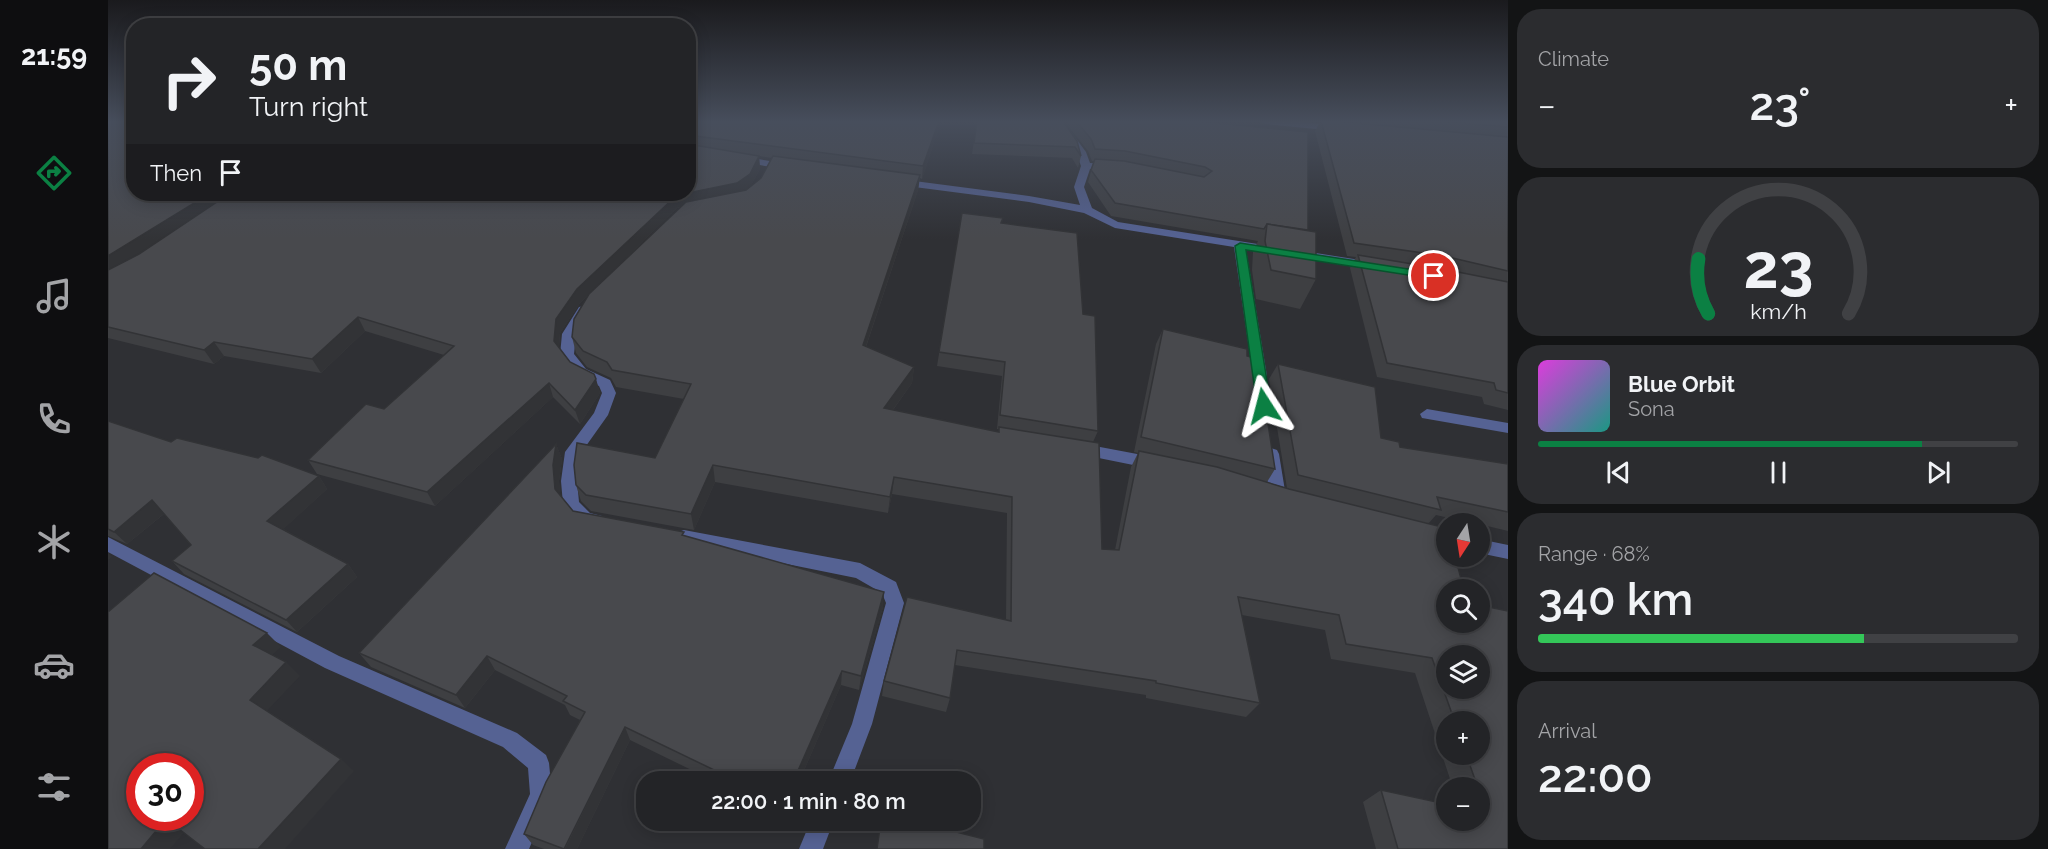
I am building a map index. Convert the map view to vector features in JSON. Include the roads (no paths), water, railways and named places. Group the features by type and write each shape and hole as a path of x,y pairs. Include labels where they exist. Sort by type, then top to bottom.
{"street":[{"path":"744,161 801,169"},
{"path":"1084,161 1086,166 1079,187 1087,210"},
{"path":"760,182 769,165"},
{"path":"1086,166 1121,168"},
{"path":"887,181 1029,199 1087,210 1115,225 1380,267"},
{"path":"1240,246 1262,394"},
{"path":"594,299 586,307 569,334 567,355 581,372 605,384 609,393 601,415 573,452 569,481 571,504 585,519 608,523"},
{"path":"1427,414 1508,428"},
{"path":"1258,491 1283,499 1269,440"},
{"path":"1062,446 1164,466"},
{"path":"666,534 860,571 890,588 895,603 862,724 843,771"},
{"path":"108,544 332,662 510,740 538,763 541,795 517,849"},
{"path":"1490,548 1508,552"},
{"path":"811,849 818,831"}]}
